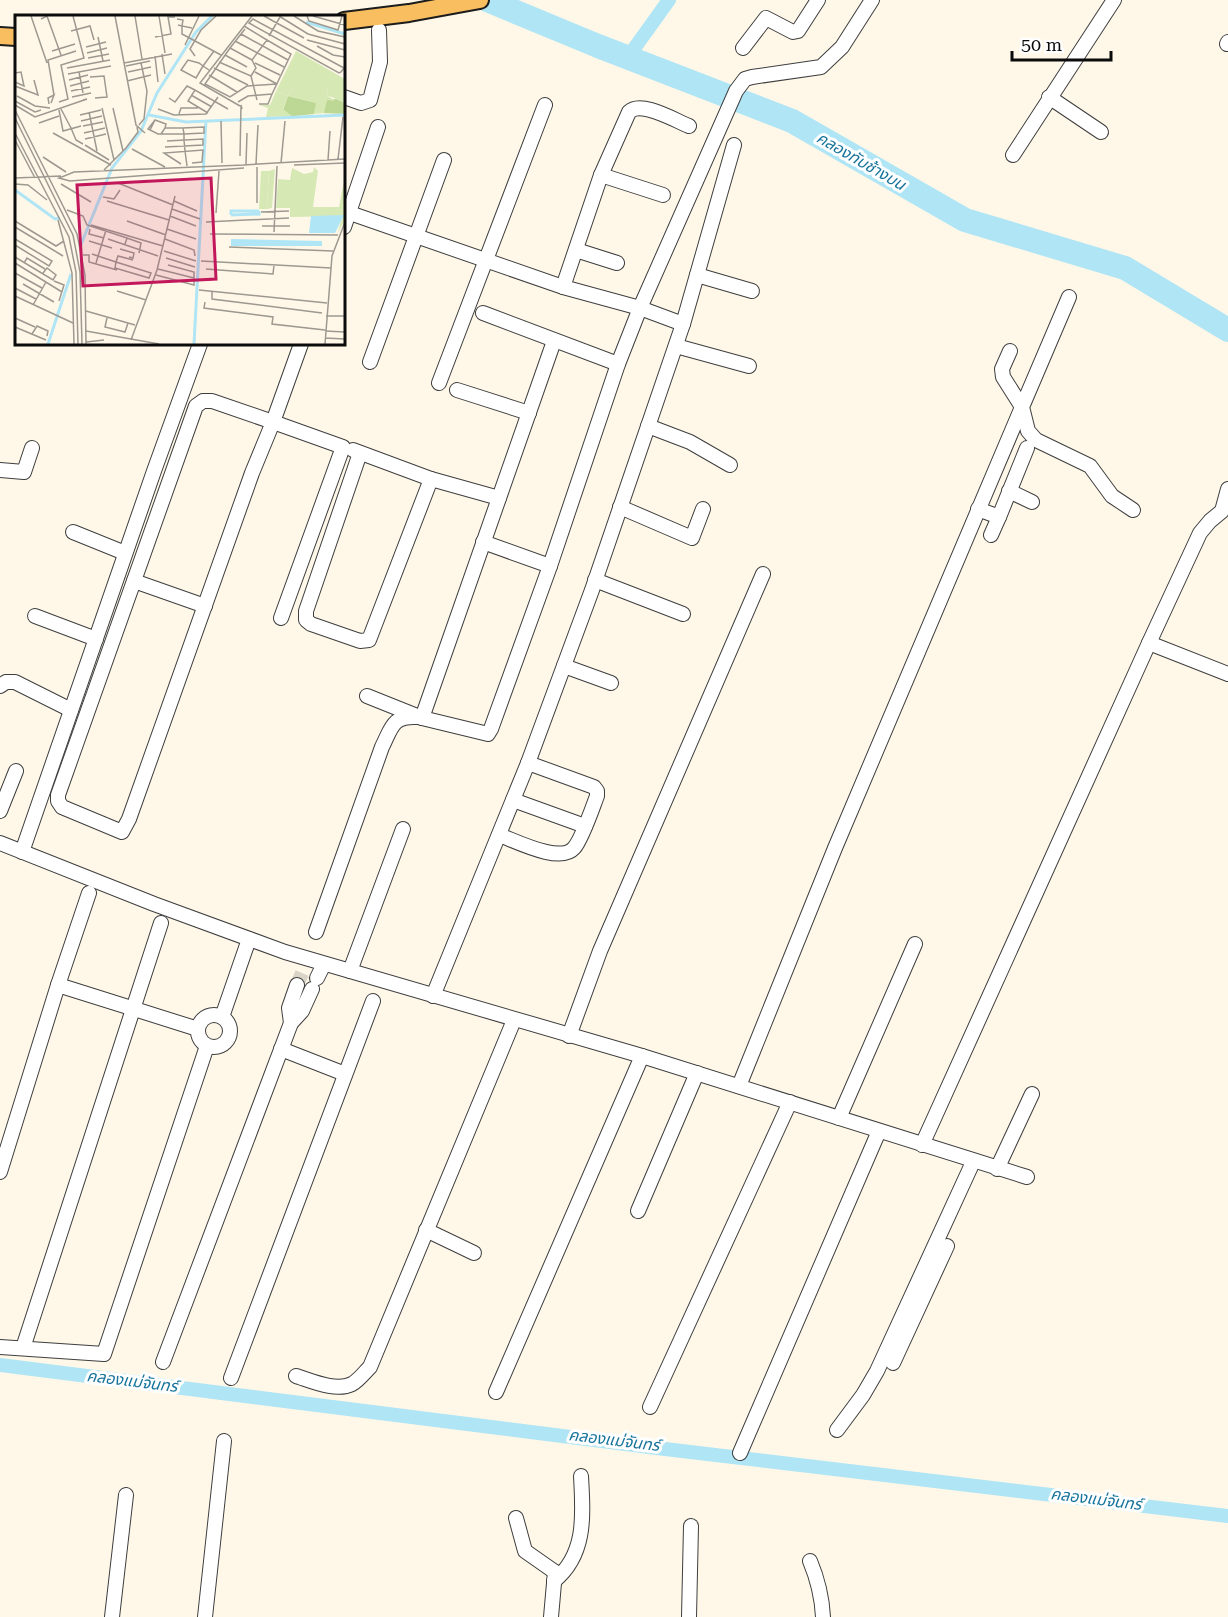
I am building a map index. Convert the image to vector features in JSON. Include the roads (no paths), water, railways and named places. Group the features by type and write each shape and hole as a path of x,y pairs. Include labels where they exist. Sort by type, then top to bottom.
{"main road":[{"path":"345,21 409,13 480,0"},
{"path":"0,36 15,37"}],"street":[{"path":"743,48 766,18 793,32 798,31 818,0"},
{"path":"367,696 422,718 486,735 489,733 550,566 618,364 640,308 736,91 745,79 752,77 821,67 842,47 872,0"},
{"path":"1012,155 1114,0"},
{"path":"345,97 361,103 370,100 380,62 379,30"},
{"path":"1049,97 1101,132"},
{"path":"439,383 545,105"},
{"path":"563,287 601,175 629,112 632,109 645,108 689,126"},
{"path":"378,127 346,212 563,287 640,308 683,324"},
{"path":"433,996 528,763 595,580 676,346 734,145"},
{"path":"370,362 444,160"},
{"path":"601,175 663,195"},
{"path":"576,250 617,263"},
{"path":"697,275 752,291"},
{"path":"739,1086 826,869 1069,297"},
{"path":"483,313 618,364"},
{"path":"422,718 554,341"},
{"path":"22,852 200,345"},
{"path":"302,345 273,422 252,473 129,819 122,832 62,807 58,801 62,783 196,406 203,401 213,401 273,422 360,453 431,479 499,498"},
{"path":"676,346 749,366"},
{"path":"1010,351 1002,373 1022,407 1028,431 1036,440 1090,466 1112,496 1133,510"},
{"path":"457,390 529,413"},
{"path":"648,426 690,442 730,465"},
{"path":"282,618 343,447"},
{"path":"0,470 24,472 32,448"},
{"path":"991,535 1027,448"},
{"path":"360,453 306,611 306,620 311,624 360,641 369,640 431,479"},
{"path":"922,1145 1200,533 1222,511 1228,489"},
{"path":"1009,491 1032,502"},
{"path":"620,507 692,538 704,509"},
{"path":"978,509 999,517"},
{"path":"73,532 125,553"},
{"path":"483,542 550,566"},
{"path":"569,1036 600,951 763,574"},
{"path":"595,580 683,614"},
{"path":"134,581 205,606"},
{"path":"35,616 96,639"},
{"path":"1149,643 1228,674"},
{"path":"564,666 611,683"},
{"path":"0,686 6,682 15,682 71,710"},
{"path":"316,932 382,747 396,722 403,717 422,718"},
{"path":"499,835 558,856 574,848 585,826 597,796 594,787 528,763"},
{"path":"0,811 16,771"},
{"path":"513,800 585,826"},
{"path":"350,971 403,829"},
{"path":"0,843 249,939 324,964 642,1056 973,1162 1027,1177"},
{"path":"0,1172 89,892"},
{"path":"23,1348 161,923"},
{"path":"222,1017 249,939"},
{"path":"839,1118 915,944"},
{"path":"291,1023 289,1008 307,958"},
{"path":"163,1362 291,1023 302,1011 324,964"},
{"path":"58,985 198,1029"},
{"path":"231,1378 372,1001"},
{"path":"212,1015 222,1017 228,1024 229,1035 227,1040 218,1047 207,1046 200,1039 198,1029 202,1020 212,1015"},
{"path":"296,1376 321,1384 343,1387 359,1380 370,1367 514,1020"},
{"path":"0,1347 104,1354 207,1046"},
{"path":"281,1049 345,1074"},
{"path":"496,1392 642,1056"},
{"path":"638,1211 697,1073"},
{"path":"997,1169 1032,1094"},
{"path":"650,1407 790,1102"},
{"path":"740,1453 879,1131"},
{"path":"892,1363 973,1162"},
{"path":"426,1230 474,1253"},
{"path":"837,1430 863,1395 934,1261 947,1246"},
{"path":"205,1617 224,1441"},
{"path":"555,1573 567,1570 574,1556 581,1530 583,1513 581,1476"},
{"path":"112,1617 126,1495"},
{"path":"516,1518 525,1551 555,1573"},
{"path":"689,1617 691,1526"},
{"path":"810,1562 818,1580 823,1617"},
{"path":"552,1617 555,1573"}],"waterway":[{"name":"คลองทับช้างบน","path":"487,0 598,46 792,121 965,220 1125,268 1228,330"},
{"path":"628,57 669,0"},
{"name":"คลองแม่จันทร์","path":"0,1365 665,1449 1228,1516"}],"tunnel":[{"path":"297,985 302,973"}]}
